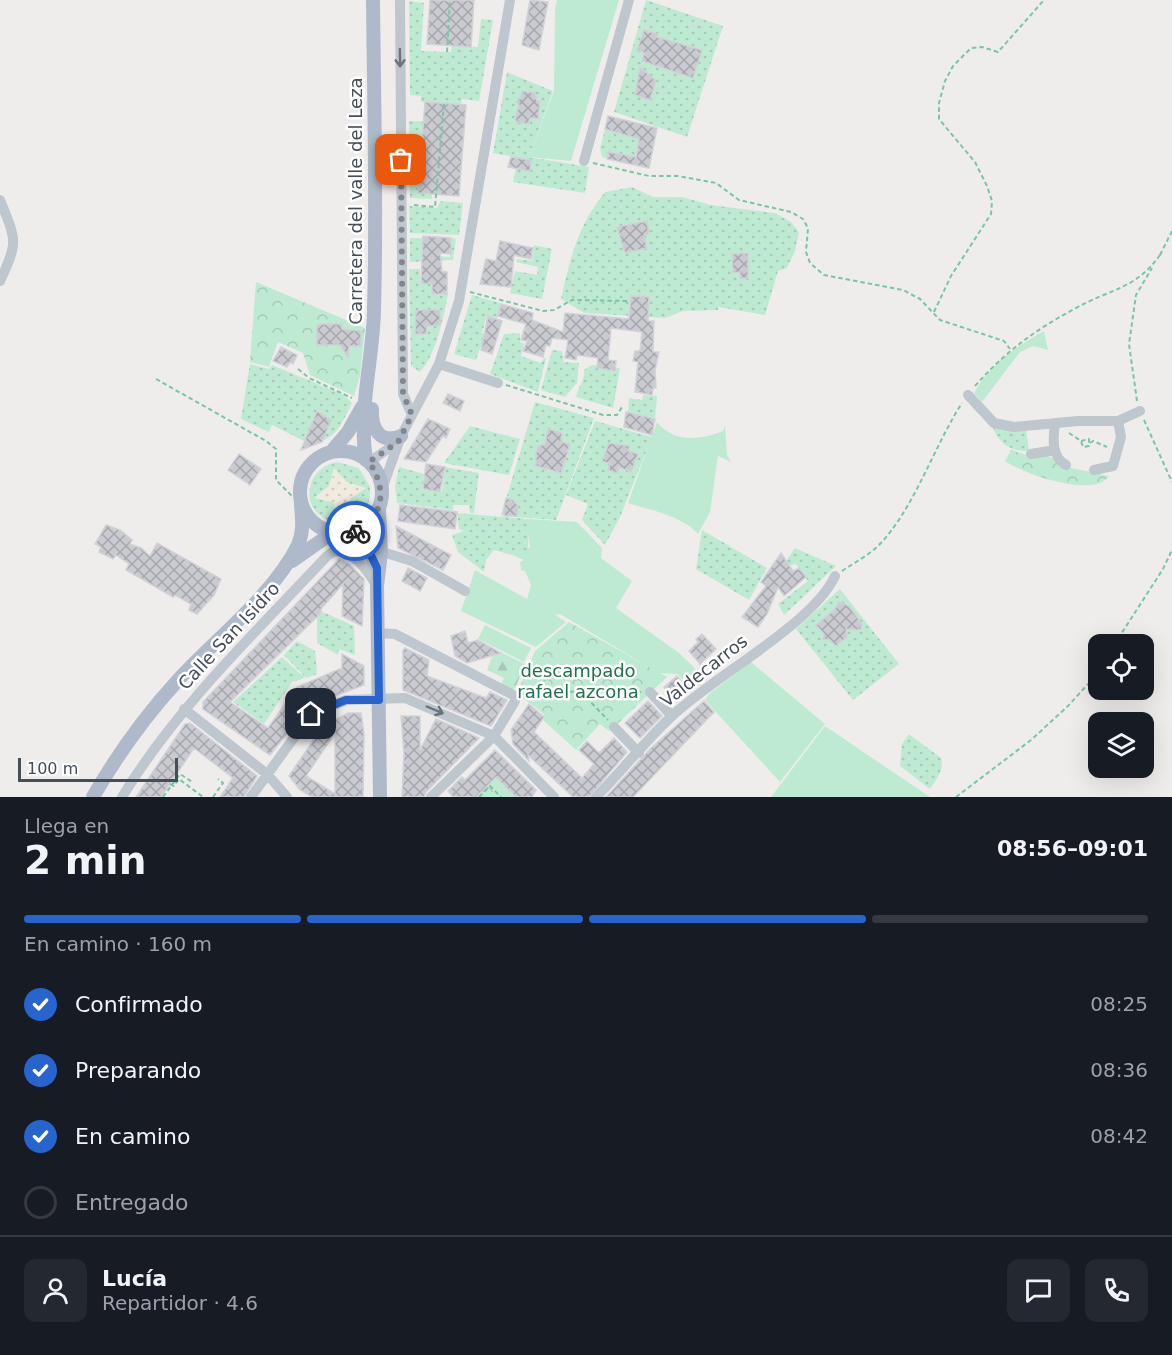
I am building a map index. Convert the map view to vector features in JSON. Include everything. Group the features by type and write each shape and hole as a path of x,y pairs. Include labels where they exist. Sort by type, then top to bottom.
{"main road":[{"name":"Carretera del valle del Leza","path":"368,461 362,438 373,339 374,0"},
{"path":"373,339 375,373 371,422 378,435 399,439"},
{"path":"331,452 348,432 365,399"},
{"path":"93,797 145,719 180,678 242,616 283,568 298,544 302,528 302,478 309,466 319,458 331,452 343,451 368,461 382,489 379,509 381,553 377,568 380,797"},
{"path":"301,506 313,523 367,547 377,568"},
{"path":"283,568 339,533 362,527 379,509"}],"street":[{"path":"400,0 403,394 412,415"},
{"path":"382,489 399,439 439,364 459,301 510,0"},
{"path":"585,161 629,0"},
{"path":"0,200 15,237 14,252 0,280"},
{"path":"439,364 498,382"},
{"path":"968,395 994,423 1014,427 1118,421 1140,411"},
{"path":"1094,470 1113,466 1121,437 1118,421"},
{"path":"1055,423 1055,450 1057,458 1065,465"},
{"path":"368,461 399,439"},
{"path":"1031,454 1055,450"},
{"path":"367,547 412,561 465,591"},
{"name":"Calle San Isidro","path":"122,797 147,757 184,709 334,551 349,554 367,571 377,586"},
{"name":"Valdecarros","path":"597,797 672,716 794,622 828,592 835,576"},
{"path":"377,633 395,634 515,696 515,701 494,736 431,797"},
{"path":"650,692 672,716"},
{"path":"251,797 311,714 346,700 405,698 494,736 554,797"},
{"path":"184,709 267,774 287,797"},
{"path":"614,727 639,753"}],"path":[{"path":"447,52 450,0"},
{"path":"934,312 951,276 987,223 992,208 987,186 975,162 939,119 939,103 945,81 953,66 970,48 982,47 998,52 1044,0"},
{"path":"414,205 435,207 444,104"},
{"path":"585,161 650,176 665,178 678,176 716,183 738,200 791,212 803,219 808,228 806,252 810,262 825,275 903,291 920,299 948,324 1004,341 1010,349"},
{"path":"1172,231 1136,295 1129,344 1140,411 1150,439 1172,482"},
{"path":"470,292 543,311 554,310 572,300 628,301"},
{"path":"298,369 309,378 358,401 365,399"},
{"path":"156,379 266,441 276,449 276,480 301,506"},
{"path":"498,382 603,415 617,415 622,407"},
{"path":"1090,442 1086,449 1082,446 1082,439 1087,438 1090,442 1118,449"},
{"path":"1121,634 1163,570 1172,550"},
{"path":"956,797 1031,740 1088,684"},
{"path":"515,696 527,690 581,692 621,689 650,692"},
{"path":"581,692 614,727"},
{"path":"163,797 180,774 192,782"},
{"path":"171,784 174,786 179,779 203,797"},
{"path":"213,797 223,783 218,779"},
{"path":"478,797 490,786 501,797"},
{"path":"495,797 498,794"}],"green space":[{"path":"557,0 619,0 571,161 529,157 554,91"},
{"path":"646,0 723,26 687,137 614,112"},
{"path":"409,1 424,3 421,51 451,52 452,46 478,47 481,19 493,20 479,101 462,99 461,105 421,102 421,96 410,95"},
{"path":"507,72 553,91 529,157 589,167 585,193 513,182 516,168 530,170 531,160 493,153"},
{"path":"409,121 424,121 435,143 432,199 410,198"},
{"path":"605,129 639,139 636,157 617,154 616,161 602,157 600,148"},
{"path":"632,187 653,197 682,197 711,205 775,213 791,222 799,232 795,251 787,268 778,271 765,315 718,307 718,310 683,311 665,318 584,313 561,299 576,243 595,205 605,192"},
{"path":"441,201 463,203 459,235 410,233 409,206 437,208"},
{"path":"410,238 422,238 422,255 450,257 452,238 456,239 453,260 410,262"},
{"path":"534,245 552,249 542,299 510,293 515,271 537,275 538,267 516,262 517,259 532,261"},
{"path":"409,269 420,269 420,284 431,284 432,294 448,294 435,346 420,372 411,366"},
{"path":"256,282 365,328 360,376 354,396 310,375 303,353 278,342 269,367 250,362"},
{"path":"472,295 501,303 497,318 487,316 482,333 485,334 476,360 454,354"},
{"path":"1044,331 1048,350 1033,346 1020,352 982,402 974,393 987,374 1014,350"},
{"path":"520,333 520,342 524,343 521,356 541,363 546,358 538,392 490,374 504,334"},
{"path":"552,350 562,351 564,362 579,363 577,383 565,397 541,390"},
{"path":"250,364 269,369 272,365 344,395 352,403 338,429 321,442 301,450 304,441 272,425 269,432 241,419"},
{"path":"592,365 620,368 613,408 576,397 584,370"},
{"path":"643,395 657,396 655,419 628,413 629,398 642,400"},
{"path":"535,402 594,418 556,520 501,516"},
{"path":"595,421 652,437 620,517 605,545 582,520 588,504 566,495"},
{"path":"657,422 671,434 688,438 715,434 723,431 725,425 727,455 731,462 718,456 710,512 698,534 675,518 628,503"},
{"path":"470,426 520,439 509,475 444,463"},
{"path":"993,428 1026,429 1029,451 1007,446"},
{"path":"1011,450 1027,455 1049,456 1067,467 1109,476 1101,482 1089,485 1075,485 1042,478 1005,461"},
{"path":"337,462 359,468 370,487 368,504 360,516 349,521 336,522 323,518 314,509 309,497 316,474 322,468","holes":["334,468 347,482 366,488 351,498 344,519 332,502 314,498 329,486"]},
{"path":"399,467 424,474 422,490 442,492 445,467 479,473 474,513 470,513 469,505 453,505 453,510 397,503 395,486"},
{"path":"457,513 529,519 528,551 512,555 494,550 486,560 484,572 458,552 452,535 464,531 459,529"},
{"path":"529,519 577,522 602,548 601,558 632,581 616,608 679,653 707,680 691,691 678,674 659,673 560,614 555,615 566,622 536,647 461,611 475,570 527,599 531,585 525,571 521,570 520,562 524,560 512,555 530,547 527,524"},
{"path":"702,530 767,568 749,600 696,569"},
{"path":"795,548 836,566 784,615 778,604 808,581 796,564 782,567"},
{"path":"840,589 899,664 853,700 796,629"},
{"path":"323,612 354,626 355,655 339,649 338,655 317,643 317,617"},
{"name":"descampado rafael azcona","path":"569,622 667,677 614,727 609,731 600,724 576,750 543,720 545,716 518,691 535,651"},
{"path":"485,625 531,648 524,662 478,639"},
{"path":"297,641 315,651 317,674 306,678 284,655"},
{"path":"500,652 525,664 513,693 500,686 504,678 487,670 492,657"},
{"path":"282,657 305,678 292,682 264,724 233,702"},
{"path":"751,662 825,724 780,782 705,700 710,693"},
{"path":"825,726 930,797 771,797"},
{"path":"909,734 941,758 941,770 930,789 900,766 902,744"},
{"path":"496,777 516,797 476,797"}],"sand":[{"path":"334,466 347,482 367,487 351,498 344,520 321,499 312,498 329,486"}],"building":[{"path":"430,0 474,0 471,47 427,44"},
{"path":"530,0 548,2 539,50 522,45"},
{"path":"644,30 658,34 657,37 702,50 693,78 642,61 644,53 637,50"},
{"path":"640,67 656,81 650,100 635,95"},
{"path":"522,91 535,93 537,101 540,101 538,119 530,118 528,124 517,122 515,119 519,105 516,102 521,97"},
{"path":"425,102 466,105 459,196 418,193"},
{"path":"608,116 657,128 649,168 607,159 609,152 636,157 639,139 605,129"},
{"path":"511,157 531,160 530,171 508,167"},
{"path":"647,221 649,234 644,235 647,248 625,253 617,227"},
{"path":"423,236 451,238 451,254 440,253 442,271 447,272 447,294 432,294 432,283 421,284"},
{"path":"500,241 533,248 531,259 514,255 511,287 480,284 486,259 496,261"},
{"path":"748,253 748,278 740,278 740,272 733,273 732,254"},
{"path":"631,296 649,297 648,321 654,321 653,352 659,352 655,370 656,388 653,388 652,395 635,392 638,362 633,361 635,351 640,351 642,332 611,328 608,360 616,361 615,371 597,368 598,358 577,355 576,360 565,358 568,340 552,338 550,346 546,345 543,357 523,351 527,341 521,340 526,324 498,316 501,304 533,313 532,320 563,332 565,313 629,319"},
{"path":"440,310 440,325 427,326 426,334 415,334 416,311"},
{"path":"488,316 502,321 492,354 481,350"},
{"path":"342,324 342,329 361,331 361,346 349,346 348,358 340,345 317,345 317,326"},
{"path":"281,347 297,355 293,364 290,362 287,367 273,361"},
{"path":"448,394 464,401 460,411 443,403"},
{"path":"317,411 331,420 322,442 301,450"},
{"path":"626,412 655,419 652,435 624,427"},
{"path":"428,419 450,429 446,438 443,436 426,462 404,459"},
{"path":"548,429 562,433 561,442 570,444 561,473 536,466 538,446 545,444"},
{"path":"609,443 630,446 628,451 638,454 631,472 619,467 617,473 608,470 610,464 602,461"},
{"path":"239,454 261,469 250,485 228,470"},
{"path":"426,464 445,467 440,492 423,489"},
{"path":"506,498 513,500 518,506 517,516 505,516 503,512"},
{"path":"400,505 457,512 455,529 398,521"},
{"path":"106,525 120,530 132,540 130,544 141,548 150,556 157,543 221,579 214,595 197,614 189,610 191,604 175,595 173,597 126,570 129,564 116,555 113,559 99,552 101,547 95,544"},
{"path":"396,526 451,555 443,570 398,548"},
{"path":"781,553 793,571 799,568 806,577 784,596 778,587 767,614 758,627 742,617 766,586 761,582"},
{"path":"339,559 349,564 364,579 362,626 342,616 343,584 321,609 321,613 230,702 268,728 297,687 342,668 342,654 364,666 364,685 309,706 270,755 203,709 203,702"},
{"path":"408,568 427,578 420,591 402,581"},
{"path":"839,602 849,606 862,624 861,629 846,629 847,637 836,646 830,640 823,639 824,634 816,625 835,609"},
{"path":"465,631 468,643 478,640 501,653 467,663 455,656 451,636"},
{"path":"702,634 716,649 700,664 689,651"},
{"path":"405,648 429,660 427,676 486,698 490,692 507,700 491,726 403,690 403,650"},
{"path":"677,676 689,692 677,702 664,687"},
{"path":"648,701 662,716 640,738 625,723"},
{"path":"704,701 714,712 633,797 606,797 651,748"},
{"path":"529,704 544,717 534,732 582,778 594,764 579,750 587,741 599,753 614,738 627,752 589,797 573,797 528,755 529,761 513,744 511,730"},
{"path":"348,713 361,713 364,734 363,797 312,797 300,790 289,776 323,726","holes":["335,733 335,794 306,776"]},
{"path":"401,716 420,716 420,750 436,719 479,738 426,792 424,797 402,797 404,753"},
{"path":"190,723 257,776 244,797 220,797 233,778 194,748 161,797 136,797 185,724"},
{"path":"495,750 536,790 532,797 516,797 496,777 476,797 453,797 448,791 462,777 465,780"}],"way so far":[{"path":"355,531 369,522 379,509 382,489 379,478 369,462 398,442 412,415 403,394 401,160"}],"route":[{"path":"311,714 346,700 379,700 377,568 367,547 346,533 355,531"}]}
